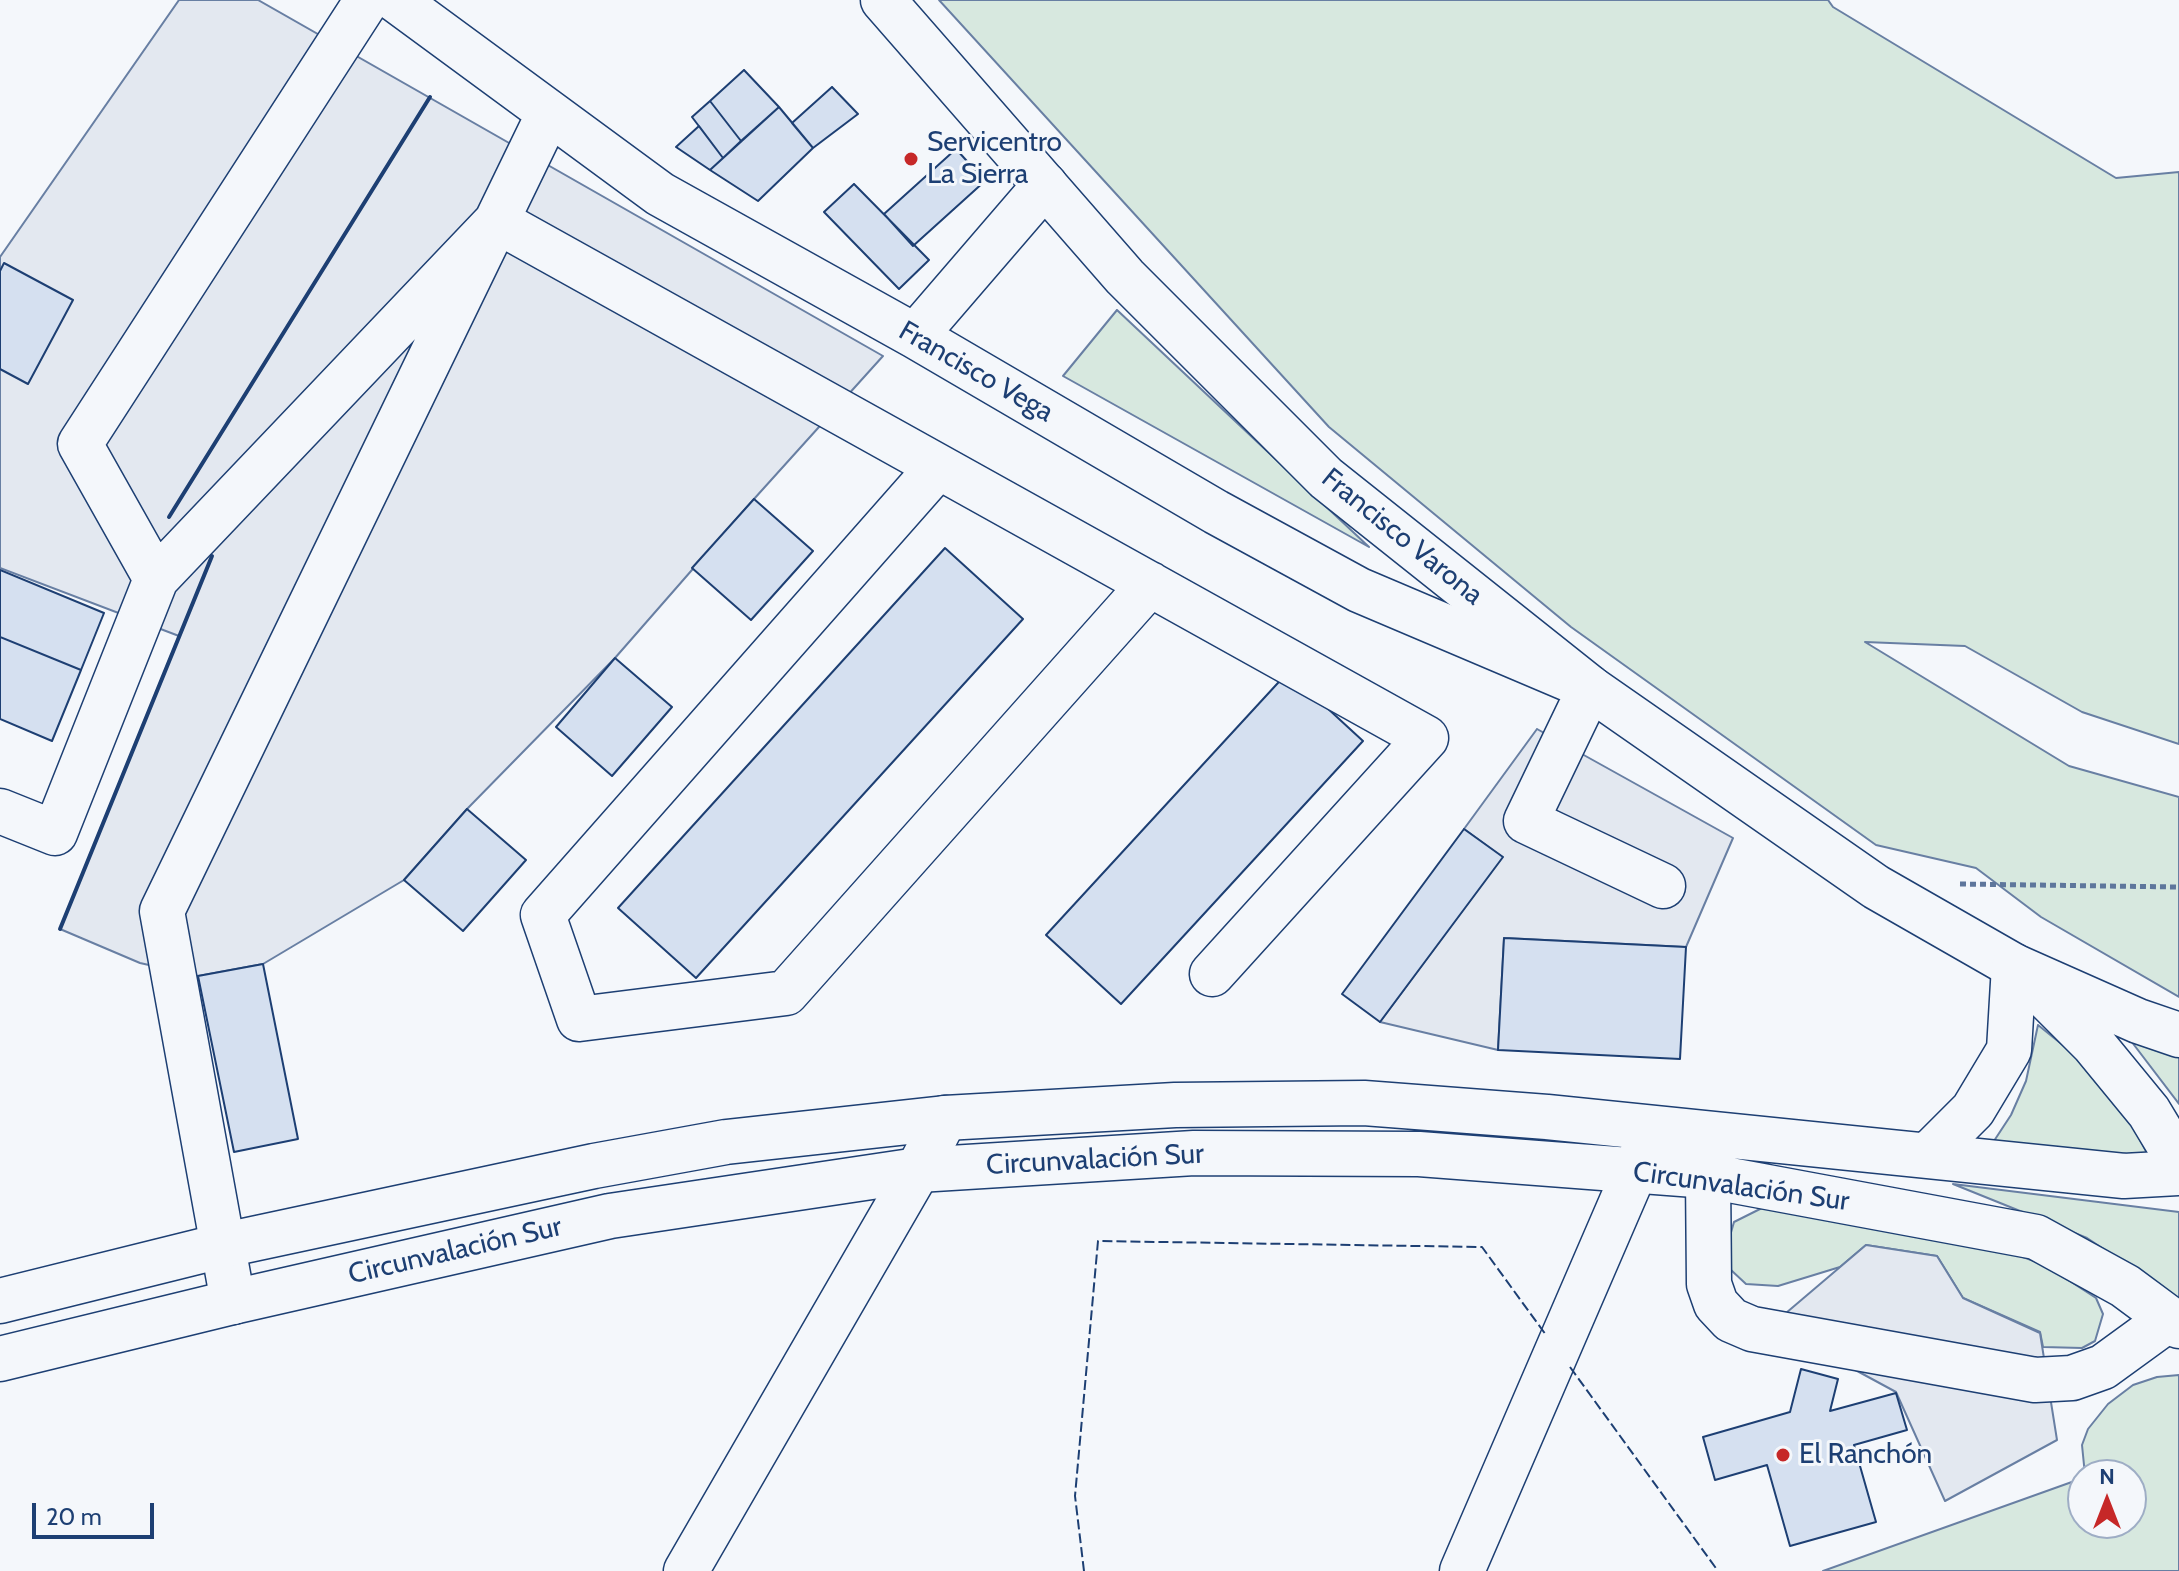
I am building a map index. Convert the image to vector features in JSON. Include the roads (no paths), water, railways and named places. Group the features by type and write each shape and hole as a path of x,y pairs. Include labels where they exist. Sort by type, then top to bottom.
{"main road":[{"path":"156,579 80,444 367,0"},
{"name":"Francisco Vega","path":"396,0 660,194 915,336 1216,512 1359,590 1590,688"},
{"name":"Francisco Varona","path":"883,0 1125,277 1326,478 1590,688 1876,887 2014,966"},
{"path":"233,1302 162,911 549,113"},
{"path":"915,336 1045,185"},
{"path":"0,811 55,833 156,579 497,221"},
{"path":"497,221 1426,738 1212,974"},
{"path":"938,467 543,915 579,1019 786,993 1150,584"},
{"path":"1590,688 1526,821 1663,886"},
{"path":"2014,966 2138,1021 2179,1035"},
{"path":"1927,1156 1973,1110 2009,1050 2014,966"},
{"path":"2014,966 2094,1045 2149,1112 2179,1162"},
{"name":"Circunvalación Sur","path":"0,1301 225,1245 623,1160 726,1142 945,1118 1175,1105 1364,1103 1547,1117 2124,1176 2179,1173"},
{"path":"686,1571 945,1118"},
{"path":"1462,1571 1653,1129"},
{"name":"Circunvalación Sur","path":"0,1359 610,1216 918,1170 1209,1153 1419,1154 1708,1176 2036,1237 2125,1286 2174,1322"},
{"path":"1708,1176 1709,1284 1716,1304 1731,1320 1752,1329 2035,1380 2072,1378 2103,1367 2174,1322"}],"place":[{"name":"Servicentro La Sierra","path":"911,159"},
{"name":"El Ranchón","path":"1783,1455"}]}
